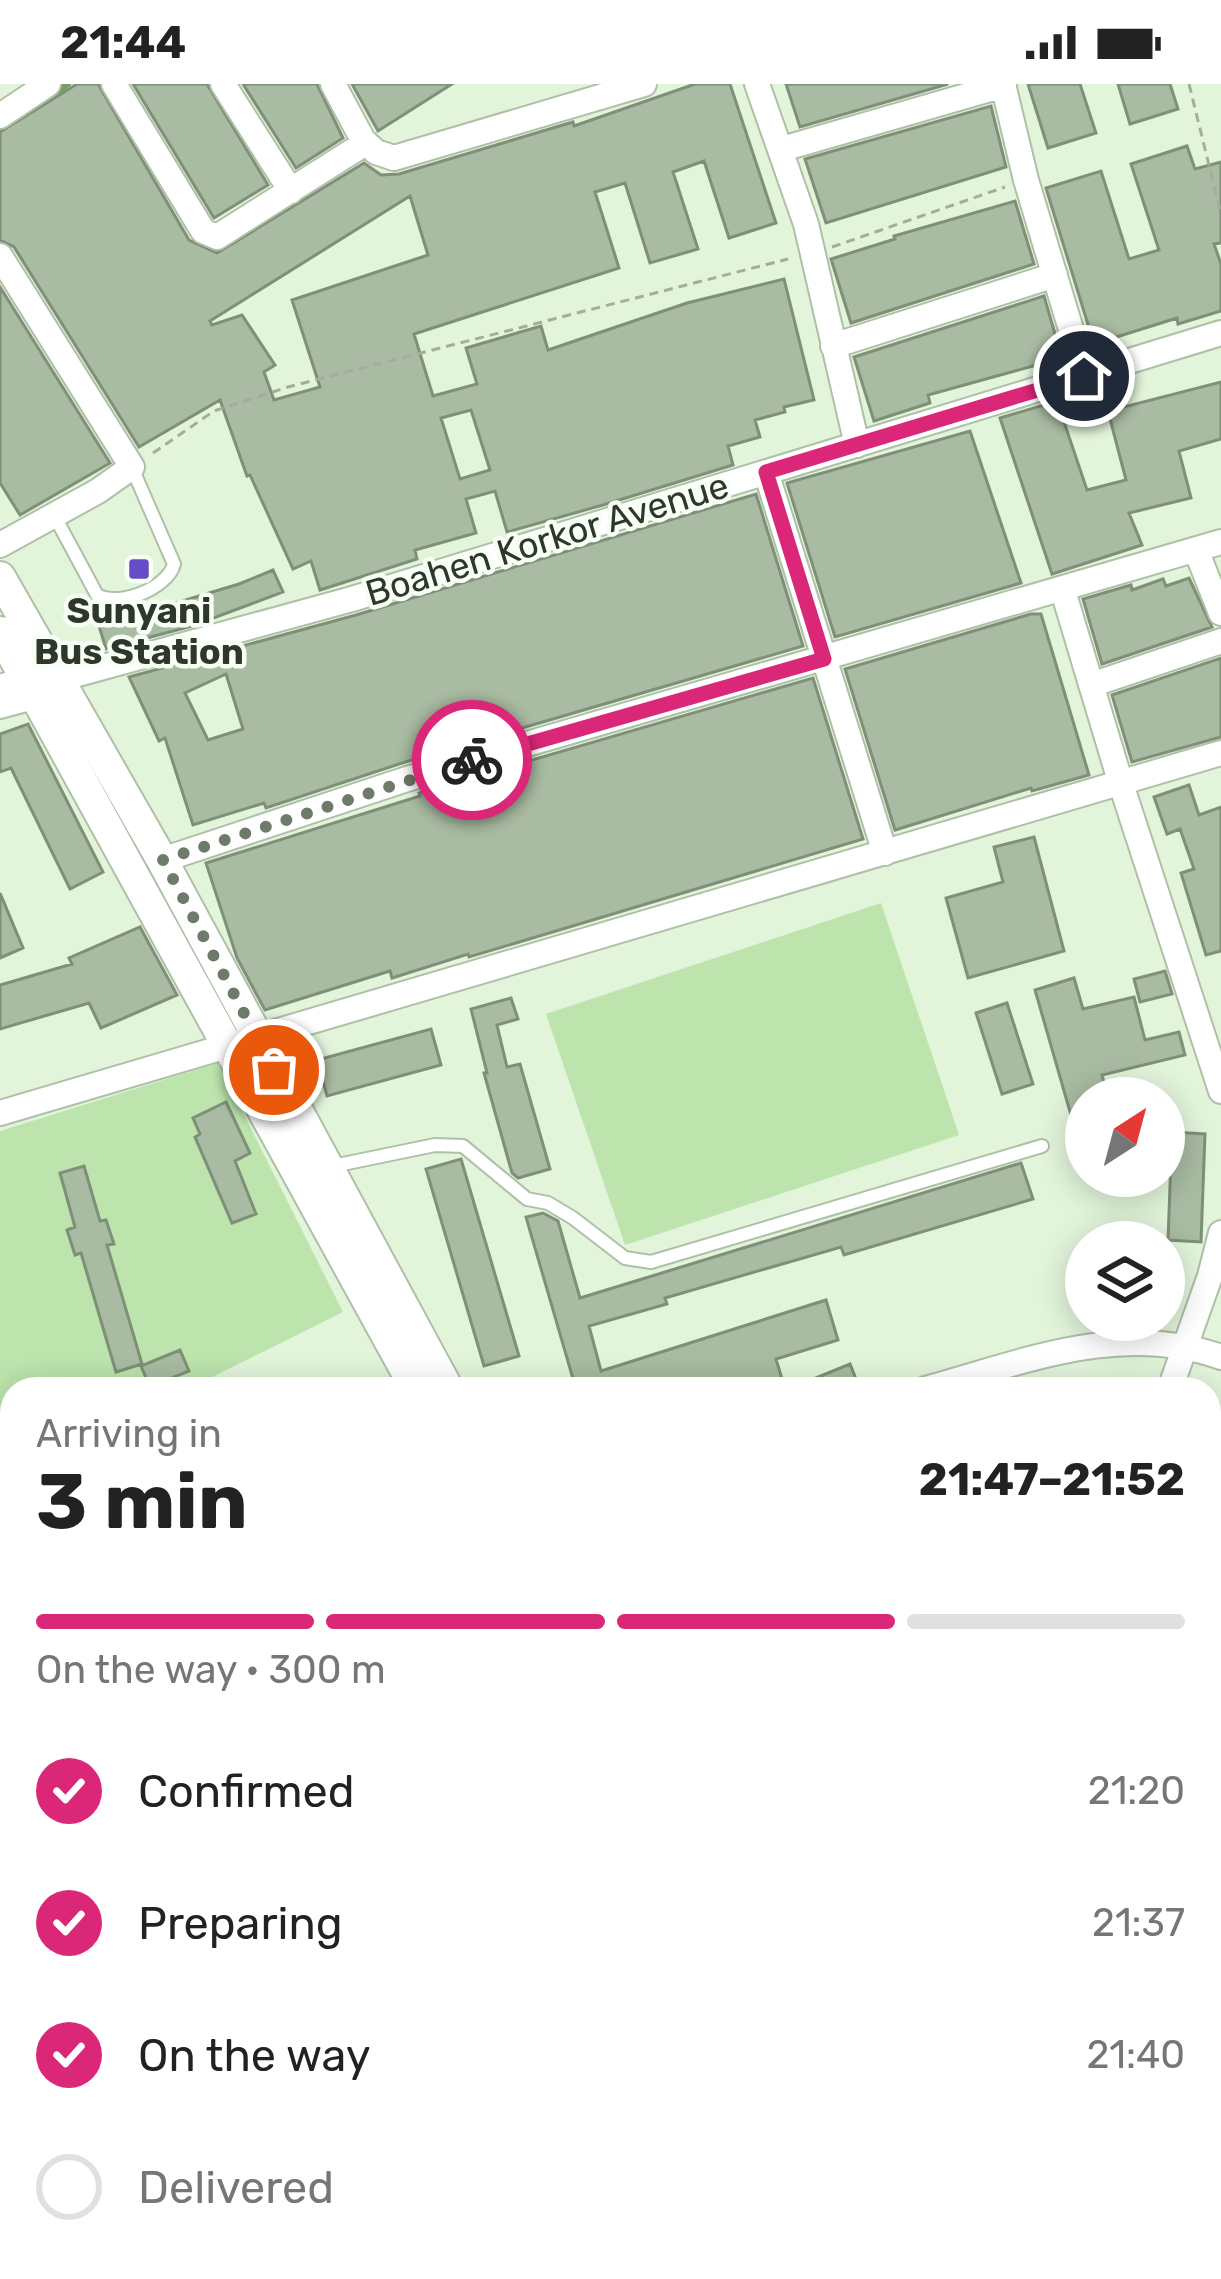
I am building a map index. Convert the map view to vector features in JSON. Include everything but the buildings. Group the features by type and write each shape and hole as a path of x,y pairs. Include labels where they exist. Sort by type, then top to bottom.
{"street":[{"path":"0,116 48,84"},
{"path":"114,84 203,231 217,237 354,151 363,140"},
{"path":"223,84 291,191"},
{"path":"333,84 363,140 376,152 394,158 644,84"},
{"path":"757,84 813,253 856,445"},
{"path":"782,149 1003,85 1084,376"},
{"path":"0,256 132,467 0,545"},
{"path":"833,346 1055,275"},
{"name":"Boahen Korkor Avenue","path":"0,706 43,683 352,599 1221,334"},
{"path":"766,472 885,854"},
{"path":"163,860 407,779 1209,546 1221,613"},
{"path":"0,577 43,683 243,1042 410,1377"},
{"path":"1063,591 1221,1091"},
{"path":"0,632 43,683 163,860 243,1042 327,1167 441,1377"},
{"path":"1091,685 1221,641"},
{"path":"0,1113 1221,753"},
{"path":"1174,1377 1221,1233"},
{"path":"969,1377 1078,1347 1136,1340 1186,1344 1221,1357"}],"lane":[{"path":"54,515 98,595 106,600 116,602 164,581 175,564 132,467"},
{"path":"327,1167 435,1144 463,1147 527,1199 573,1218 625,1258 651,1262 1042,1146"}],"path":[{"path":"1189,84 1221,214"},
{"path":"132,467 214,411 232,405 813,253 1026,180"}],"green space":[{"path":"881,903 959,1135 625,1245 546,1014"},
{"path":"218,1063 343,1312 212,1377 0,1377 0,1131"}],"waterway":[{"path":"54,94 68,84"}],"way so far":[{"path":"274,1070 163,860 472,760"}],"place":[{"name":"Sunyani Bus Station","path":"139,569"}],"route":[{"path":"472,760 824,659 766,472 1084,376"}]}
